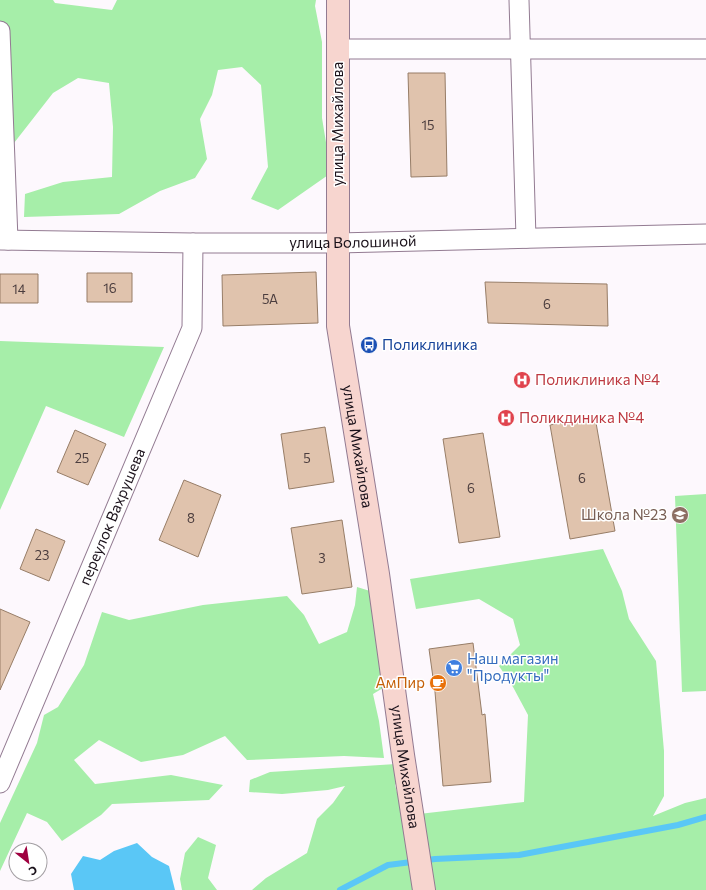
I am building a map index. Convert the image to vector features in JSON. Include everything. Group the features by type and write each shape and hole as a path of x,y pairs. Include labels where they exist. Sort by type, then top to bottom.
{"street":[{"name":"улица Михайлова","path":"338,0 338,326 378,574 424,890"},
{"path":"519,0 526,238"},
{"path":"0,31 4,240"},
{"path":"338,48 706,49"},
{"name":"улица Волошиной","path":"4,240 193,243 338,243 706,234"},
{"name":"переулок Вахрушева","path":"0,783 192,328 193,243"}],"green space":[{"path":"0,0 53,0 55,3 112,10 117,0 316,0 315,6 322,42 322,118 331,173 278,210 251,199 268,167 261,85 242,67 218,70 212,95 200,119 207,159 195,178 160,191 119,214 24,217 25,194 63,182 112,177 113,127 109,83 78,78 53,93 14,143 0,176"},
{"path":"0,341 164,347 124,437 46,406 0,510"},
{"path":"706,494 706,691 682,692 675,496"},
{"path":"603,549 622,591 629,619 656,661 664,751 664,796 653,816 685,803 706,798 706,890 430,890 419,814 524,802 528,715 513,687 499,666 520,645 513,619 479,599 416,609 410,579"},
{"path":"357,587 370,591 383,688 373,694 379,721 384,758 344,756 247,760 225,736 183,755 141,762 99,740 74,760 95,784 171,775 223,785 209,800 112,804 101,815 62,841 47,822 27,813 14,842 8,842 8,854 0,871 0,823 37,743 44,715 58,707 84,665 102,612 129,620 203,605 287,596 304,615 319,644 347,632 355,605"},
{"path":"396,764 402,776 395,785 406,826 419,890 252,890 266,878 307,853 317,819 333,803 345,786 328,790 282,794 249,792 250,780 270,772"},
{"path":"198,837 216,845 208,878 217,890 182,890 180,879 185,853"}],"water":[{"path":"137,843 152,857 169,866 175,890 74,890 71,874 83,856 100,860 114,851"}],"building":[{"path":"408,73 445,73 447,176 411,177"},
{"path":"316,272 318,323 223,326 222,275"},
{"path":"87,273 132,273 132,302 87,302"},
{"path":"0,274 38,274 38,303 0,303"},
{"path":"485,282 607,284 608,326 488,323"},
{"path":"595,417 615,531 570,539 550,425"},
{"path":"325,427 334,482 289,489 281,434"},
{"path":"75,430 106,444 88,485 57,472"},
{"path":"483,433 500,537 459,543 443,439"},
{"path":"184,480 221,495 198,557 159,540"},
{"path":"342,520 352,587 302,594 291,528"},
{"path":"36,529 65,541 49,581 20,569"},
{"path":"0,609 30,622 0,690"},
{"path":"473,643 482,715 485,714 491,782 443,786 435,692 429,649"}],"waterway":[{"path":"340,890 388,865 435,859 519,855 678,825 706,817"}],"place":[{"name":"Поликлиника","path":"369,345"},
{"name":"Поликлиника №4","path":"522,380"},
{"name":"Поликдиника №4","path":"506,418"},
{"name":"Школа №23","path":"680,515"},
{"name":"Наш магазин \"Продукты\"","path":"454,668"},
{"name":"АмПир","path":"438,683"}]}
